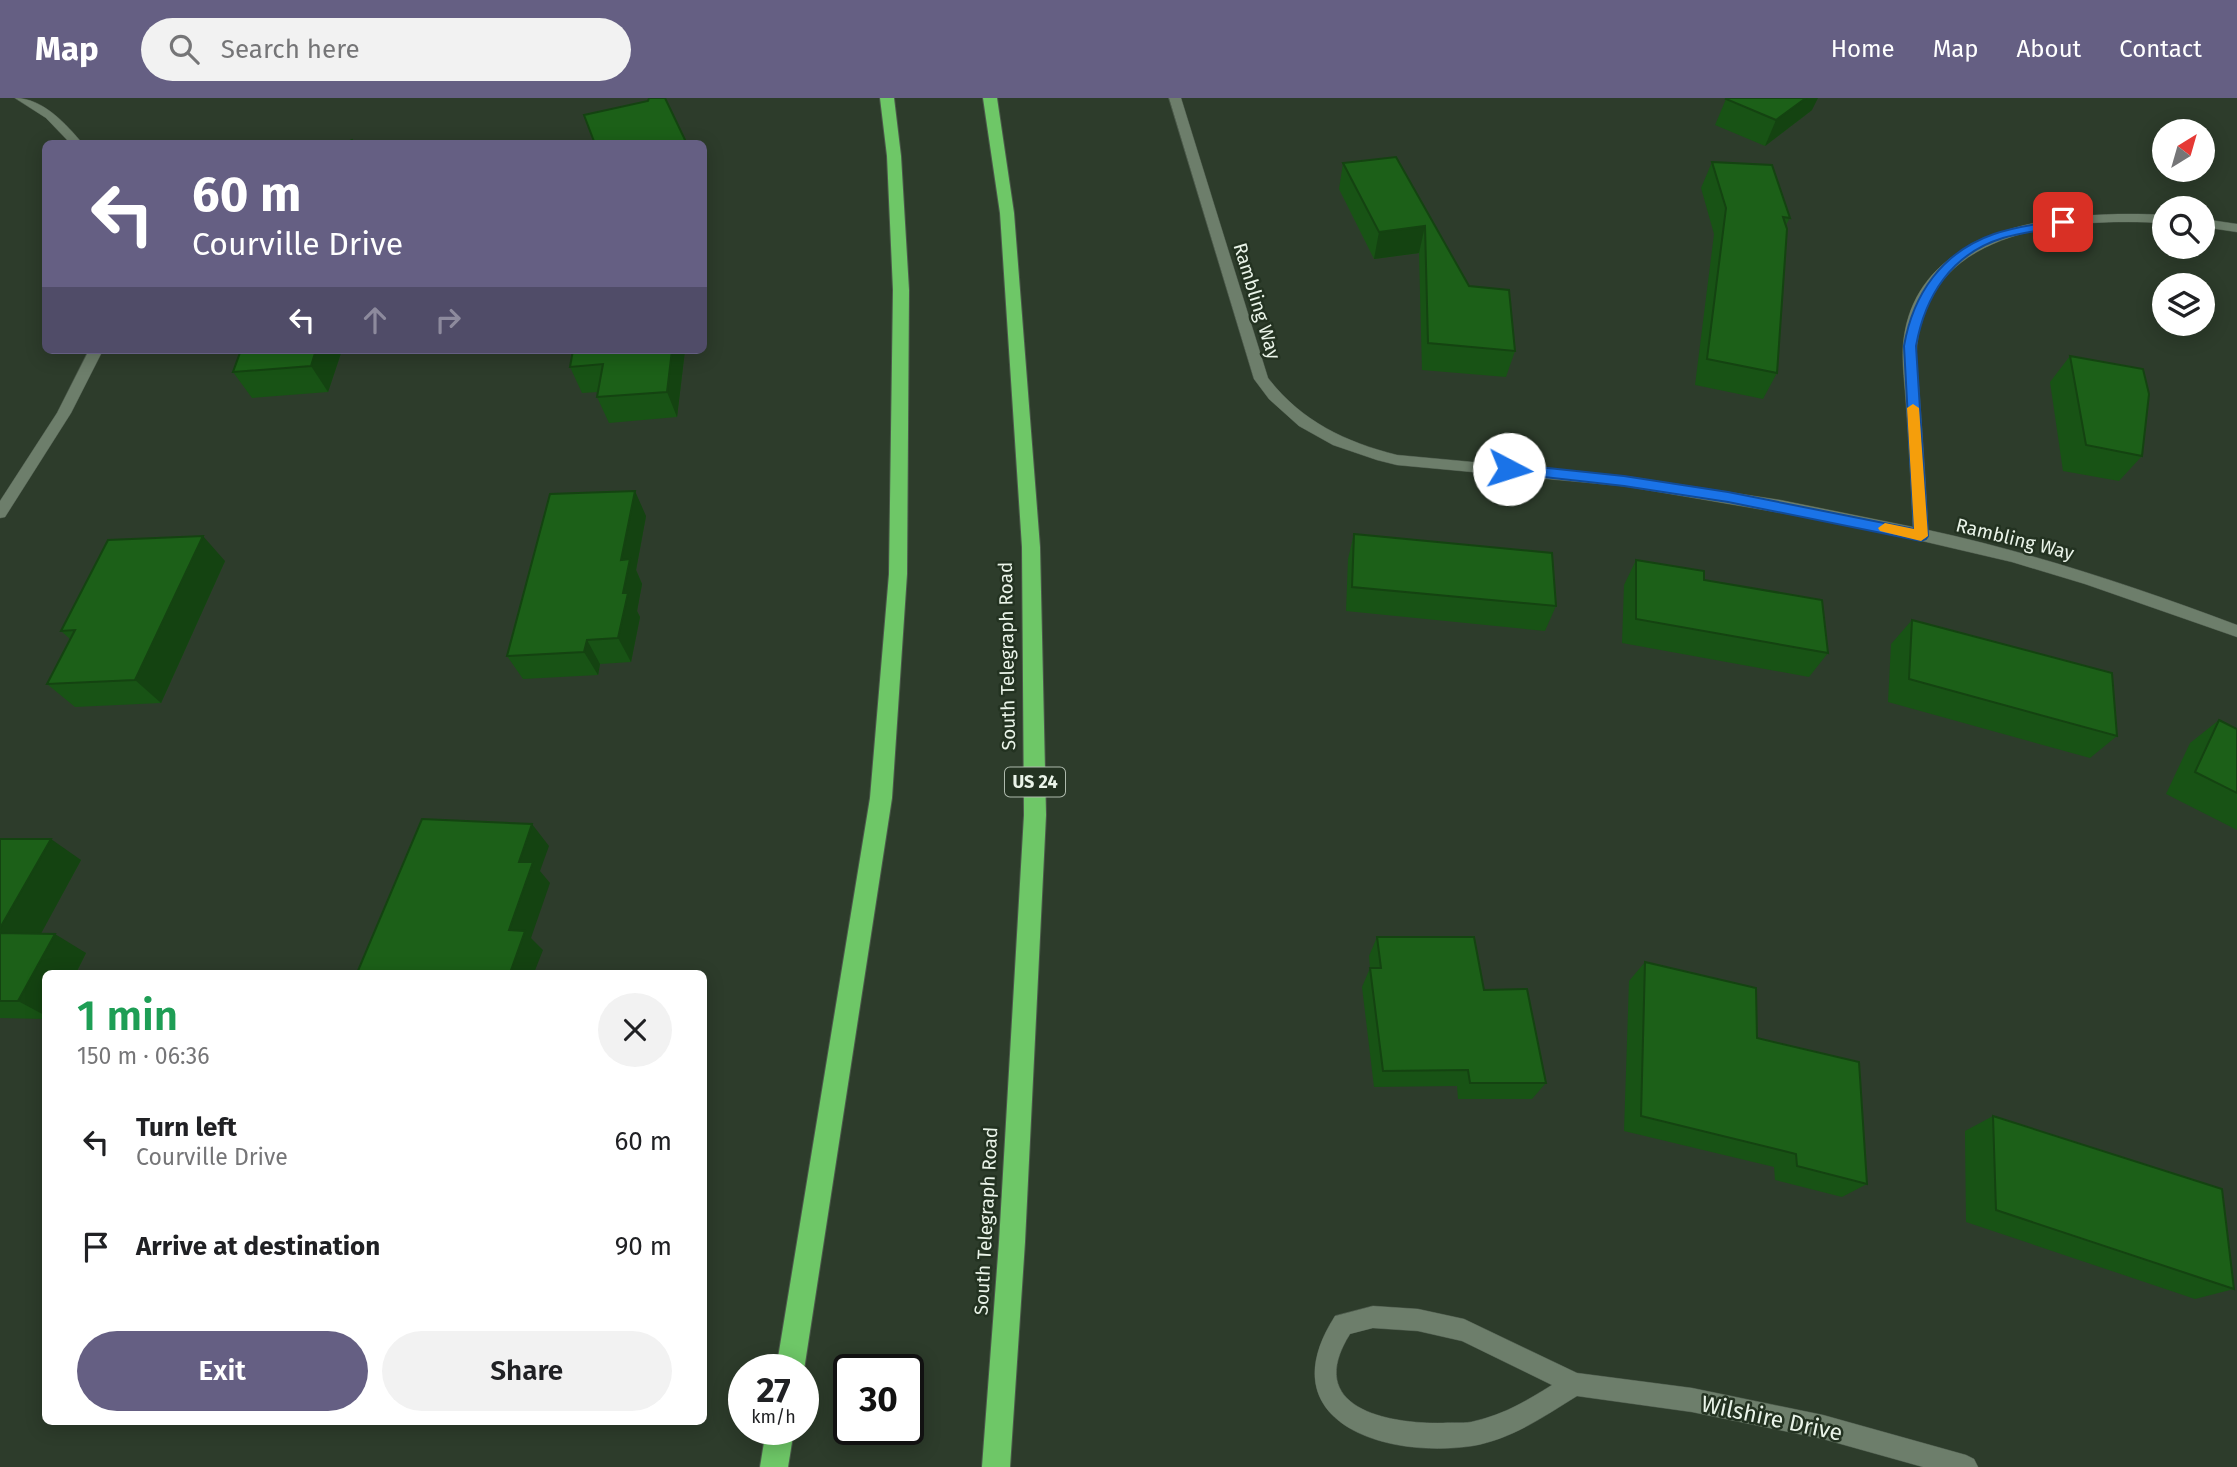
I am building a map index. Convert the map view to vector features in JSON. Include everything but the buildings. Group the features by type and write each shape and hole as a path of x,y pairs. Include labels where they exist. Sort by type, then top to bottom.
{"highway":[{"path":"793,1354 881,798 898,574 901,290 894,156 887,98"},
{"name":"South Telegraph Road","path":"990,98 1007,213 1031,547 1035,815 1021,1042 1013,1242 996,1467"},
{"path":"774,1467 778,1445"}],"street":[{"path":"21,98 50,116 74,140"},
{"name":"Rambling Way","path":"1175,98 1261,379 1285,409 1318,433 1366,453 1396,460 1624,481 1728,497 1921,536 2107,583 2237,631"},
{"path":"1921,536 1910,346 1915,320 1942,271 1979,245 1998,236 2029,228 2102,217 2152,219"},
{"path":"2215,225 2237,228"},
{"path":"0,513 64,413 94,354"},
{"name":"Wilshire Drive","path":"1575,1384 1513,1423 1471,1434 1410,1434 1379,1429 1351,1417 1332,1400 1324,1368 1329,1346 1343,1324 1373,1317 1418,1320 1464,1330 1575,1384 1692,1400 1823,1427 1966,1467"}],"slow traffic":[{"path":"1885,528 1921,536 1913,408"}],"route":[{"path":"1509,469 1624,481 1728,497 1921,536 1910,346 1915,320 1927,292 1942,271 1970,250 1998,236 2063,222"}]}
